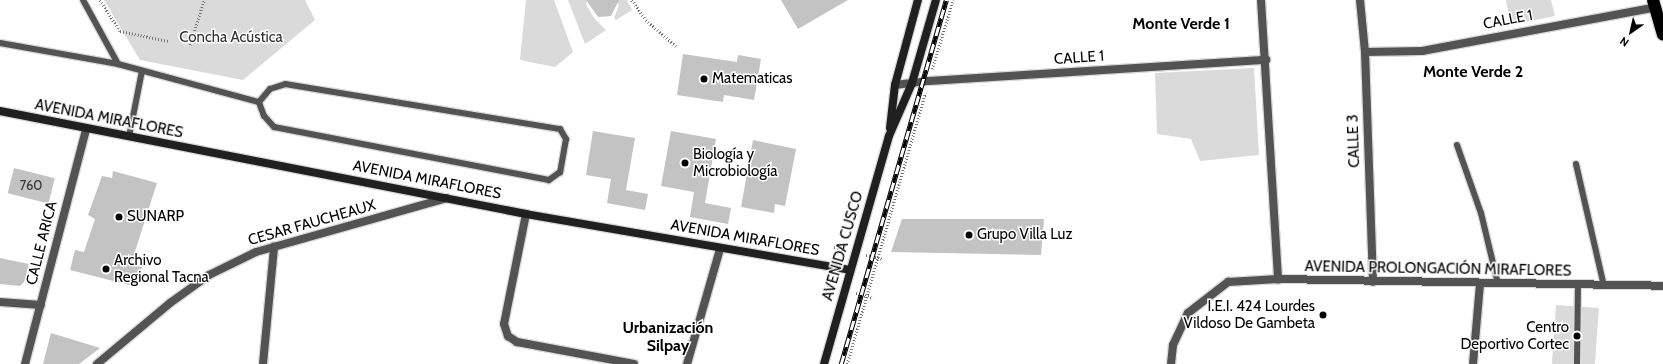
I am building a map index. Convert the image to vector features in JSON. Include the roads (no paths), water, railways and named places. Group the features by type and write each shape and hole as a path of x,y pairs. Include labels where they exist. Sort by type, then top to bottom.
{"highway":[{"path":"1654,3 1663,35"}],"street":[{"name":"AVENIDA CUSCO","path":"889,136 895,85 918,0"},
{"name":"AVENIDA CUSCO","path":"824,364 889,136 912,83 936,0"},
{"path":"1261,0 1266,60 1278,279"},
{"name":"CALLE 3","path":"1360,0 1365,52 1373,282"},
{"name":"CALLE 1","path":"1365,52 1422,51 1654,3"},
{"name":"CALLE 1","path":"895,85 929,81 1266,60"},
{"name":"AVENIDA MIRAFLORES","path":"0,111 526,214 720,249 850,270"},
{"name":"CALLE ARICA","path":"25,364 86,129"},
{"name":"CESAR FAUCHEAUX","path":"97,364 170,303 209,275 256,252 447,198"},
{"path":"526,214 504,324 508,336 517,342 634,364"},
{"path":"263,364 274,247"},
{"path":"688,364 720,249"},
{"name":"AVENIDA PROLONGACIÓN MIRAFLORES","path":"1171,364 1173,345 1188,313 1215,290 1228,282 1278,279 1480,284 1663,286"},
{"path":"1472,364 1480,284"},
{"path":"0,302 41,305"}],"lane":[{"path":"83,0 118,64"},
{"path":"0,43 118,64 259,102"},
{"path":"129,137 142,71"},
{"path":"285,84 560,129 566,139 560,172 549,180 274,127 264,116 259,102 270,89 285,84"},
{"path":"1457,145 1481,213 1498,284"},
{"path":"1576,164 1604,286"},
{"path":"1577,364 1578,285"}],"railway":[{"path":"841,364 946,0"}],"place":[{"name":"Matematicas","path":"704,79"},
{"name":"Biología y Microbiología","path":"685,163"},
{"name":"SUNARP","path":"119,217"},
{"name":"Grupo Villa Luz","path":"969,235"},
{"name":"Archivo Regional Tacna","path":"106,269"},
{"name":"I.E.I. 424 Lourdes Vildoso De Gambeta","path":"1323,315"},
{"name":"Centro Deportivo Cortec","path":"1577,336"}],"district":[{"name":"Monte Verde 1","path":"1181,24"},
{"name":"Monte Verde 2","path":"1473,72"},
{"name":"Urbanización Silpay","path":"668,337"}],"park label":[{"name":"Concha Acústica","path":"231,38"}]}
